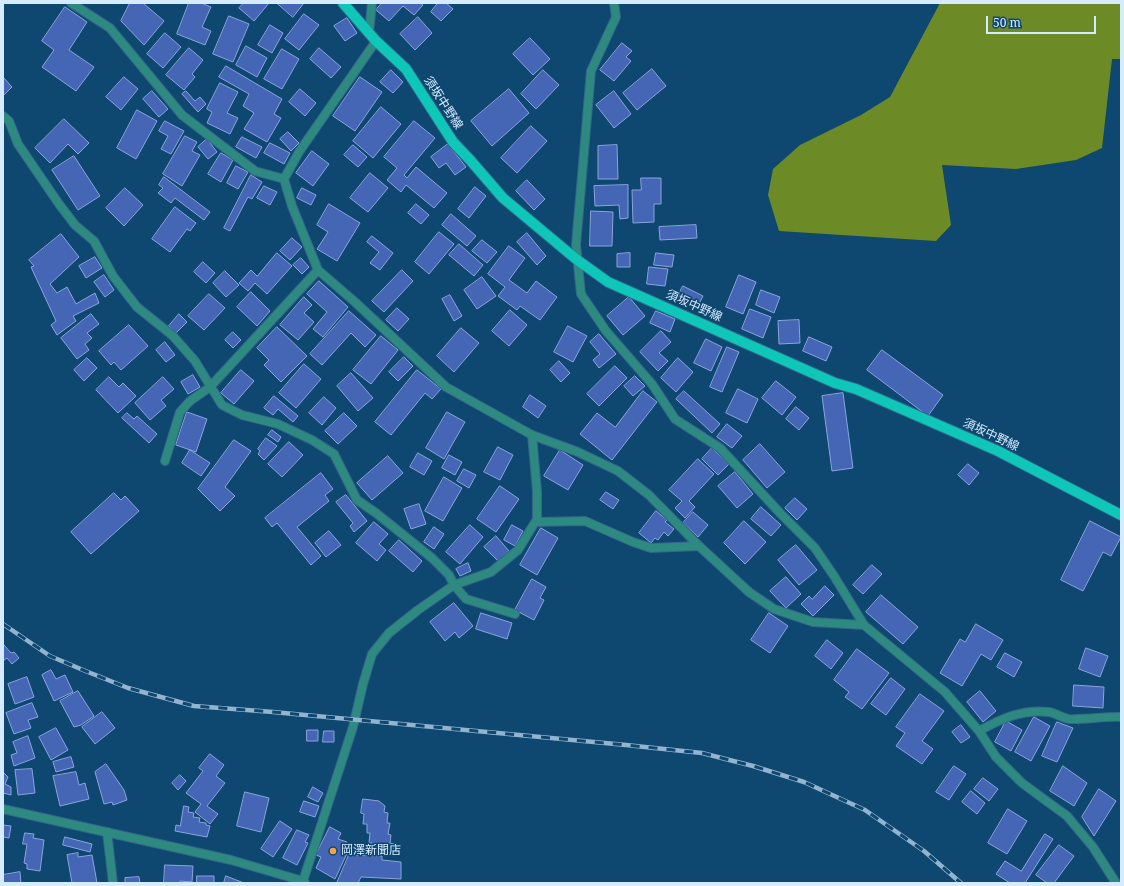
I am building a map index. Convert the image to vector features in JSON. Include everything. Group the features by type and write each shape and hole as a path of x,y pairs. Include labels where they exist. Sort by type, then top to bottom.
{"main road":[{"name":"須坂中野線","path":"343,3 376,41 406,69 453,142 503,198 576,259 608,282 835,383 856,389 998,451 1121,515"}],"street":[{"path":"71,3 110,28 182,115 255,171 284,179"},
{"path":"369,33 372,3"},
{"path":"614,3 616,18 591,71 576,245 576,259 581,294 606,331 652,384 675,419 720,448 780,513 815,548 864,625 945,692 979,731 996,756 1022,783 1067,816 1093,847 1116,883"},
{"path":"376,41 299,152 284,179 292,206 318,270 355,302 446,387 532,435 578,452 618,470 649,495 699,546 749,592 774,609 813,622 864,625"},
{"path":"3,116 9,121 18,144 59,204 76,225 94,241 113,276 137,307 173,336 195,361 222,405 242,415 278,424 312,440 334,454 358,500 432,558 449,575 454,585 466,599 515,614"},
{"path":"165,461 180,412 190,401 210,387 318,270"},
{"path":"3,809 231,860 304,882 353,727 372,654 389,633 418,610 454,585 491,572 518,550 536,522 537,491 532,435"},
{"path":"536,522 585,521 633,542 651,548 699,546"},
{"path":"979,731 998,720 1028,711 1051,712 1067,719 1110,716 1121,717"},
{"path":"107,832 113,883"}],"green space":[{"path":"940,3 1121,3 1121,59 1112,59 1102,148 1076,160 1016,169 942,165 951,225 936,241 779,231 768,195 773,169 800,145 861,115 890,97"}],"building":[{"path":"130,3 143,3 164,21 144,45 121,21"},
{"path":"189,3 201,3 211,7 202,27 211,31 205,45 177,34"},
{"path":"244,3 269,3 254,21 239,8"},
{"path":"277,3 304,3 293,17"},
{"path":"382,3 420,3 423,5 414,15 403,6 389,21 376,10"},
{"path":"438,3 446,3 453,9 441,21 431,12"},
{"path":"65,7 87,22 69,50 94,67 76,91 42,67 54,50 42,41"},
{"path":"304,14 319,25 299,50 285,39"},
{"path":"229,16 249,24 233,62 213,54"},
{"path":"418,17 432,33 415,50 400,34"},
{"path":"347,18 357,33 345,41 334,26"},
{"path":"270,25 283,33 272,53 258,45"},
{"path":"165,33 181,47 163,68 147,54"},
{"path":"530,38 550,59 533,75 513,54"},
{"path":"622,43 632,51 626,57 631,61 614,81 600,70"},
{"path":"246,46 267,58 257,77 236,65"},
{"path":"189,48 203,60 192,74 195,77 184,90 166,75"},
{"path":"319,48 341,67 331,78 310,59"},
{"path":"282,49 299,59 282,89 264,79"},
{"path":"226,66 282,99 274,114 281,118 267,142 244,129 254,113 243,106 249,94 219,77"},
{"path":"652,69 666,86 637,110 623,93"},
{"path":"391,70 403,82 393,93 380,82"},
{"path":"543,70 559,85 536,109 521,94"},
{"path":"3,77 12,87 3,96"},
{"path":"124,77 138,89 121,110 106,97"},
{"path":"360,77 382,92 355,131 333,116"},
{"path":"220,83 238,92 227,113 238,118 230,134 207,123 212,112 207,109"},
{"path":"300,89 316,103 305,116 289,102"},
{"path":"509,89 529,113 492,146 471,121"},
{"path":"152,91 168,109 159,117 143,99"},
{"path":"186,91 195,101 200,97 206,104 198,112 182,94"},
{"path":"614,91 631,114 614,128 596,105"},
{"path":"381,107 401,124 373,158 353,141"},
{"path":"137,110 157,121 136,159 117,148"},
{"path":"64,119 89,143 78,154 68,144 50,163 35,148"},
{"path":"165,121 184,131 171,154 161,149 168,136 159,131"},
{"path":"414,121 435,138 404,175 407,178 416,167 447,193 434,208 406,185 401,192 387,180 397,168 384,157"},
{"path":"531,126 547,141 517,173 501,158"},
{"path":"288,132 299,143 291,151 280,139"},
{"path":"185,136 197,142 192,151 200,155 182,186 163,174"},
{"path":"242,137 262,147 256,158 236,147"},
{"path":"207,139 217,152 208,159 198,147"},
{"path":"270,143 290,153 284,164 264,153"},
{"path":"448,144 466,167 455,175 446,163 439,168 431,157"},
{"path":"353,145 367,157 358,167 344,155"},
{"path":"617,145 618,179 598,179 598,146"},
{"path":"312,151 329,164 313,186 296,173"},
{"path":"221,153 233,160 221,182 208,174"},
{"path":"74,156 100,196 78,210 52,170"},
{"path":"236,166 248,172 238,189 227,183"},
{"path":"370,173 388,188 368,212 350,198"},
{"path":"251,175 262,182 252,199 248,197 230,231 224,228"},
{"path":"164,177 210,212 204,220 175,198 171,203 158,193 163,188 159,185"},
{"path":"641,178 661,178 661,204 654,204 654,222 633,223 632,190 641,190"},
{"path":"527,180 545,199 534,210 516,191"},
{"path":"628,185 628,218 620,219 619,205 595,206 594,186"},
{"path":"264,186 277,192 270,205 257,198"},
{"path":"475,187 486,196 469,218 458,209"},
{"path":"125,188 143,205 124,226 106,208"},
{"path":"302,188 316,195 311,205 297,198"},
{"path":"329,204 360,223 337,261 317,249 328,232 317,225"},
{"path":"416,204 429,215 421,224 408,213"},
{"path":"175,207 196,223 190,231 187,229 170,252 152,239"},
{"path":"591,211 613,212 612,246 590,246"},
{"path":"451,214 476,236 467,246 442,225"},
{"path":"696,225 697,238 660,240 659,227"},
{"path":"439,232 454,244 429,274 415,262"},
{"path":"527,233 546,256 537,265 517,242"},
{"path":"61,234 79,257 50,284 57,293 67,287 76,304 95,293 99,303 73,316 76,321 57,335 51,325 56,321 31,267 34,266 29,260"},
{"path":"372,236 393,253 380,270 370,263 379,252 367,242"},
{"path":"292,238 302,247 290,260 280,251"},
{"path":"482,240 497,252 487,263 472,251"},
{"path":"459,244 483,265 474,276 449,255"},
{"path":"509,246 525,258 509,280 527,293 536,281 557,297 540,320 520,306 517,310 498,296 505,287 488,274"},
{"path":"277,253 292,266 267,294 255,283 248,291 239,283 251,270 257,276"},
{"path":"630,253 630,267 617,267 617,254"},
{"path":"656,253 674,255 672,267 654,265"},
{"path":"95,257 102,268 86,278 79,266"},
{"path":"301,258 309,267 302,274 293,265"},
{"path":"203,262 215,273 206,283 194,272"},
{"path":"649,267 668,269 665,286 647,284"},
{"path":"402,270 413,281 384,312 372,301"},
{"path":"225,271 239,285 226,297 213,283"},
{"path":"104,275 114,290 105,297 94,282"},
{"path":"739,275 756,282 743,314 726,307"},
{"path":"482,277 496,296 477,309 464,290"},
{"path":"319,281 348,307 323,337 313,329 327,312 307,294"},
{"path":"683,286 703,296 697,308 677,298"},
{"path":"761,290 780,297 774,313 756,305"},
{"path":"251,292 270,311 257,326 237,307"},
{"path":"209,294 225,308 204,330 188,316"},
{"path":"450,295 462,316 454,321 442,299"},
{"path":"304,297 312,305 304,313 314,322 298,340 280,325"},
{"path":"629,297 645,316 623,335 607,316"},
{"path":"397,308 409,319 398,331 386,320"},
{"path":"750,309 771,317 763,338 742,329"},
{"path":"510,310 527,325 509,346 492,331"},
{"path":"349,311 376,335 365,347 351,333 322,365 310,354"},
{"path":"656,311 675,319 670,332 650,323"},
{"path":"91,314 99,324 87,333 92,338 85,344 89,350 77,359 61,338"},
{"path":"179,314 187,322 176,333 169,326"},
{"path":"799,320 800,343 779,344 778,321"},
{"path":"129,325 148,346 121,370 114,362 111,365 99,351"},
{"path":"568,326 587,336 573,362 554,352"},
{"path":"277,327 307,356 281,382 264,365 269,360 257,348"},
{"path":"461,328 479,343 454,372 437,356"},
{"path":"661,331 671,342 659,353 668,361 658,371 640,352"},
{"path":"233,332 241,340 233,348 225,340"},
{"path":"599,334 616,354 599,368 593,360 600,354 590,342"},
{"path":"381,336 398,350 371,384 353,370"},
{"path":"809,337 832,347 826,361 803,351"},
{"path":"706,339 722,347 711,371 694,363"},
{"path":"165,342 175,355 166,362 156,350"},
{"path":"727,347 739,352 722,392 710,387"},
{"path":"882,350 943,395 928,416 867,370"},
{"path":"404,357 413,366 398,381 389,372"},
{"path":"87,358 97,368 84,381 74,370"},
{"path":"678,358 693,372 676,392 661,378"},
{"path":"559,361 570,373 561,382 550,370"},
{"path":"304,364 321,379 296,408 279,393"},
{"path":"615,366 627,378 599,406 587,394"},
{"path":"241,370 254,381 234,404 221,393"},
{"path":"417,370 441,389 432,399 425,393 391,435 375,422"},
{"path":"351,373 373,398 358,411 337,386"},
{"path":"193,375 200,387 188,394 181,382"},
{"path":"635,376 645,386 633,396 624,386"},
{"path":"109,377 119,387 123,383 136,396 118,413 96,390"},
{"path":"163,377 174,389 161,400 166,406 150,420 135,403"},
{"path":"776,381 796,397 782,415 762,398"},
{"path":"738,389 758,399 747,423 726,413"},
{"path":"643,391 657,402 612,460 580,434 597,413 615,427"},
{"path":"684,391 720,424 712,433 676,399"},
{"path":"843,393 853,468 832,471 822,396"},
{"path":"530,395 546,406 538,418 523,407"},
{"path":"274,396 298,416 293,422 278,409 273,415 264,408"},
{"path":"324,397 336,408 322,425 309,413"},
{"path":"796,407 809,418 799,430 786,419"},
{"path":"187,412 207,419 196,452 176,445"},
{"path":"447,412 465,422 444,459 426,448"},
{"path":"127,413 134,419 137,416 157,434 149,443 122,418"},
{"path":"344,413 357,426 338,444 325,431"},
{"path":"727,424 742,436 732,448 717,437"},
{"path":"272,430 281,437 278,442 268,435"},
{"path":"266,438 277,446 264,460 258,454 260,451 258,449"},
{"path":"234,440 251,451 225,487 235,496 220,511 198,489"},
{"path":"289,442 303,455 282,477 268,464"},
{"path":"760,444 785,472 767,488 743,460"},
{"path":"498,447 513,455 500,480 484,472"},
{"path":"712,448 729,464 718,475 702,459"},
{"path":"190,450 210,463 201,476 182,463"},
{"path":"560,450 583,465 568,490 544,476"},
{"path":"418,453 432,461 424,475 410,467"},
{"path":"449,455 462,462 455,475 442,468"},
{"path":"388,456 403,473 372,500 357,483"},
{"path":"698,459 714,474 689,501 695,507 685,518 675,508 682,501 669,490"},
{"path":"968,464 979,473 969,485 958,475"},
{"path":"464,469 476,475 469,488 457,481"},
{"path":"735,472 753,494 737,508 718,486"},
{"path":"321,473 333,489 325,495 329,501 297,527 321,556 311,565 277,523 272,527 265,518"},
{"path":"444,477 462,488 443,521 425,511"},
{"path":"500,486 519,499 496,532 477,519"},
{"path":"606,492 619,500 613,509 600,500"},
{"path":"114,493 121,500 125,496 139,511 91,554 71,532"},
{"path":"346,495 367,521 354,532 350,526 353,523 336,502"},
{"path":"795,498 807,509 797,520 785,508"},
{"path":"419,504 426,524 411,529 404,509"},
{"path":"761,507 781,525 771,536 751,519"},
{"path":"656,511 667,520 665,522 674,529 668,536 664,532 658,540 655,538 651,543 639,533"},
{"path":"693,512 708,525 698,537 683,523"},
{"path":"744,521 766,542 745,564 724,543"},
{"path":"1090,521 1121,537 1111,556 1103,552 1083,591 1061,580"},
{"path":"374,522 388,534 379,544 386,550 377,561 356,543"},
{"path":"470,525 483,537 460,564 446,552"},
{"path":"512,525 523,531 515,546 504,540"},
{"path":"434,527 444,534 434,549 424,542"},
{"path":"541,528 558,538 537,575 520,565"},
{"path":"329,531 341,545 326,557 315,543"},
{"path":"496,536 509,551 498,561 484,547"},
{"path":"399,540 422,561 413,572 389,551"},
{"path":"796,545 817,570 799,585 778,560"},
{"path":"468,563 471,571 460,576 456,569"},
{"path":"872,565 882,574 863,594 853,585"},
{"path":"786,577 801,594 786,608 770,591"},
{"path":"532,579 546,587 540,598 544,600 534,620 515,610"},
{"path":"825,586 834,595 813,616 801,604 809,596 812,599"},
{"path":"881,595 918,627 903,644 866,612"},
{"path":"454,603 473,626 459,638 455,632 445,641 430,622"},
{"path":"481,613 512,623 507,639 476,629"},
{"path":"769,613 788,626 770,653 751,640"},
{"path":"976,624 1003,640 991,660 981,654 962,686 940,673 960,639 965,642"},
{"path":"827,640 843,653 831,669 815,656"},
{"path":"4,645 11,653 14,652 19,658 12,664 7,658 3,661"},
{"path":"1086,648 1108,656 1100,677 1079,669"},
{"path":"857,649 889,673 862,709 845,697 849,692 834,680"},
{"path":"1005,653 1022,662 1014,677 997,667"},
{"path":"51,670 56,679 65,675 73,692 54,701 42,675"},
{"path":"27,677 34,697 15,704 8,684"},
{"path":"891,678 905,689 886,715 871,704"},
{"path":"1074,685 1104,687 1103,708 1073,706"},
{"path":"78,691 94,716 81,725 74,727 60,701"},
{"path":"980,691 996,711 983,722 967,702"},
{"path":"920,694 944,711 922,741 933,749 922,764 896,746 905,733 896,727"},
{"path":"32,703 38,717 28,720 31,728 14,734 6,713"},
{"path":"102,712 115,728 95,744 82,727"},
{"path":"1034,717 1050,726 1031,761 1015,752"},
{"path":"1006,721 1022,730 1011,751 995,742"},
{"path":"1057,722 1073,728 1057,762 1042,756"},
{"path":"961,725 970,737 961,743 952,732"},
{"path":"56,728 68,750 51,760 39,737"},
{"path":"307,730 318,730 318,741 307,741"},
{"path":"324,731 334,731 334,742 323,742"},
{"path":"28,736 35,758 14,766 11,755 17,753 13,742"},
{"path":"210,754 224,765 216,776 225,783 207,806 218,814 210,824 195,812 201,804 186,793 203,771 199,768"},
{"path":"71,757 74,767 56,772 53,762"},
{"path":"106,764 124,790 127,800 113,805 112,802 104,804 95,772"},
{"path":"954,766 966,774 949,800 936,792"},
{"path":"1063,766 1087,783 1074,806 1050,791"},
{"path":"32,769 35,793 18,795 15,770"},
{"path":"3,772 8,777 5,784 11,787 11,795 3,793"},
{"path":"76,772 79,785 85,783 89,799 60,806 53,776"},
{"path":"180,775 186,781 178,790 172,783"},
{"path":"983,778 998,789 989,801 974,789"},
{"path":"313,787 323,793 318,802 308,797"},
{"path":"1099,789 1116,801 1094,836 1082,817"},
{"path":"971,791 985,803 977,814 962,802"},
{"path":"245,792 269,798 261,832 237,826"},
{"path":"363,799 379,801 385,806 384,812 388,813 387,823 390,823 388,834 391,835 390,843 394,844 392,854 371,851 372,843 369,843 370,833 367,833 367,824 363,824 364,814 361,813"},
{"path":"304,801 319,806 315,817 300,812"},
{"path":"184,806 189,807 188,812 194,813 193,817 200,818 199,822 206,823 206,825 210,826 207,837 175,831 176,825 180,826"},
{"path":"1008,809 1027,821 1007,854 988,843"},
{"path":"280,821 292,829 273,857 261,849"},
{"path":"3,825 11,826 9,838 3,837"},
{"name":"岡澤新聞店","path":"330,827 341,833 338,839 347,842 346,845 350,847 335,879 316,868 321,857 316,855"},
{"path":"297,830 309,835 305,842 308,843 297,865 283,858"},
{"path":"25,833 34,834 33,838 44,840 40,871 27,869 27,864 24,863 27,844 23,844"},
{"path":"1045,834 1053,839 1025,883 1010,883 996,874 1005,861 1021,871"},
{"path":"65,837 92,844 90,852 63,845"},
{"path":"1059,845 1074,856 1054,883 1047,883 1036,875"},
{"path":"78,853 78,857 92,855 97,883 72,883 67,855"},
{"path":"349,855 382,856 382,860 401,862 401,879 361,877 358,883 337,883"},
{"path":"165,865 193,866 192,882 180,881 180,883 164,883"},
{"path":"20,872 21,883 3,883 3,875"},
{"path":"197,876 214,876 214,883 197,883"},
{"path":"226,876 244,883 224,883"},
{"path":"139,877 140,883 125,883 125,878"}],"railway":[{"path":"3,624 50,656 128,688 194,706 273,712 702,753 753,766 804,782 865,810 924,851 961,883"}],"place":[{"name":"岡澤新聞店","path":"333,851"}]}
